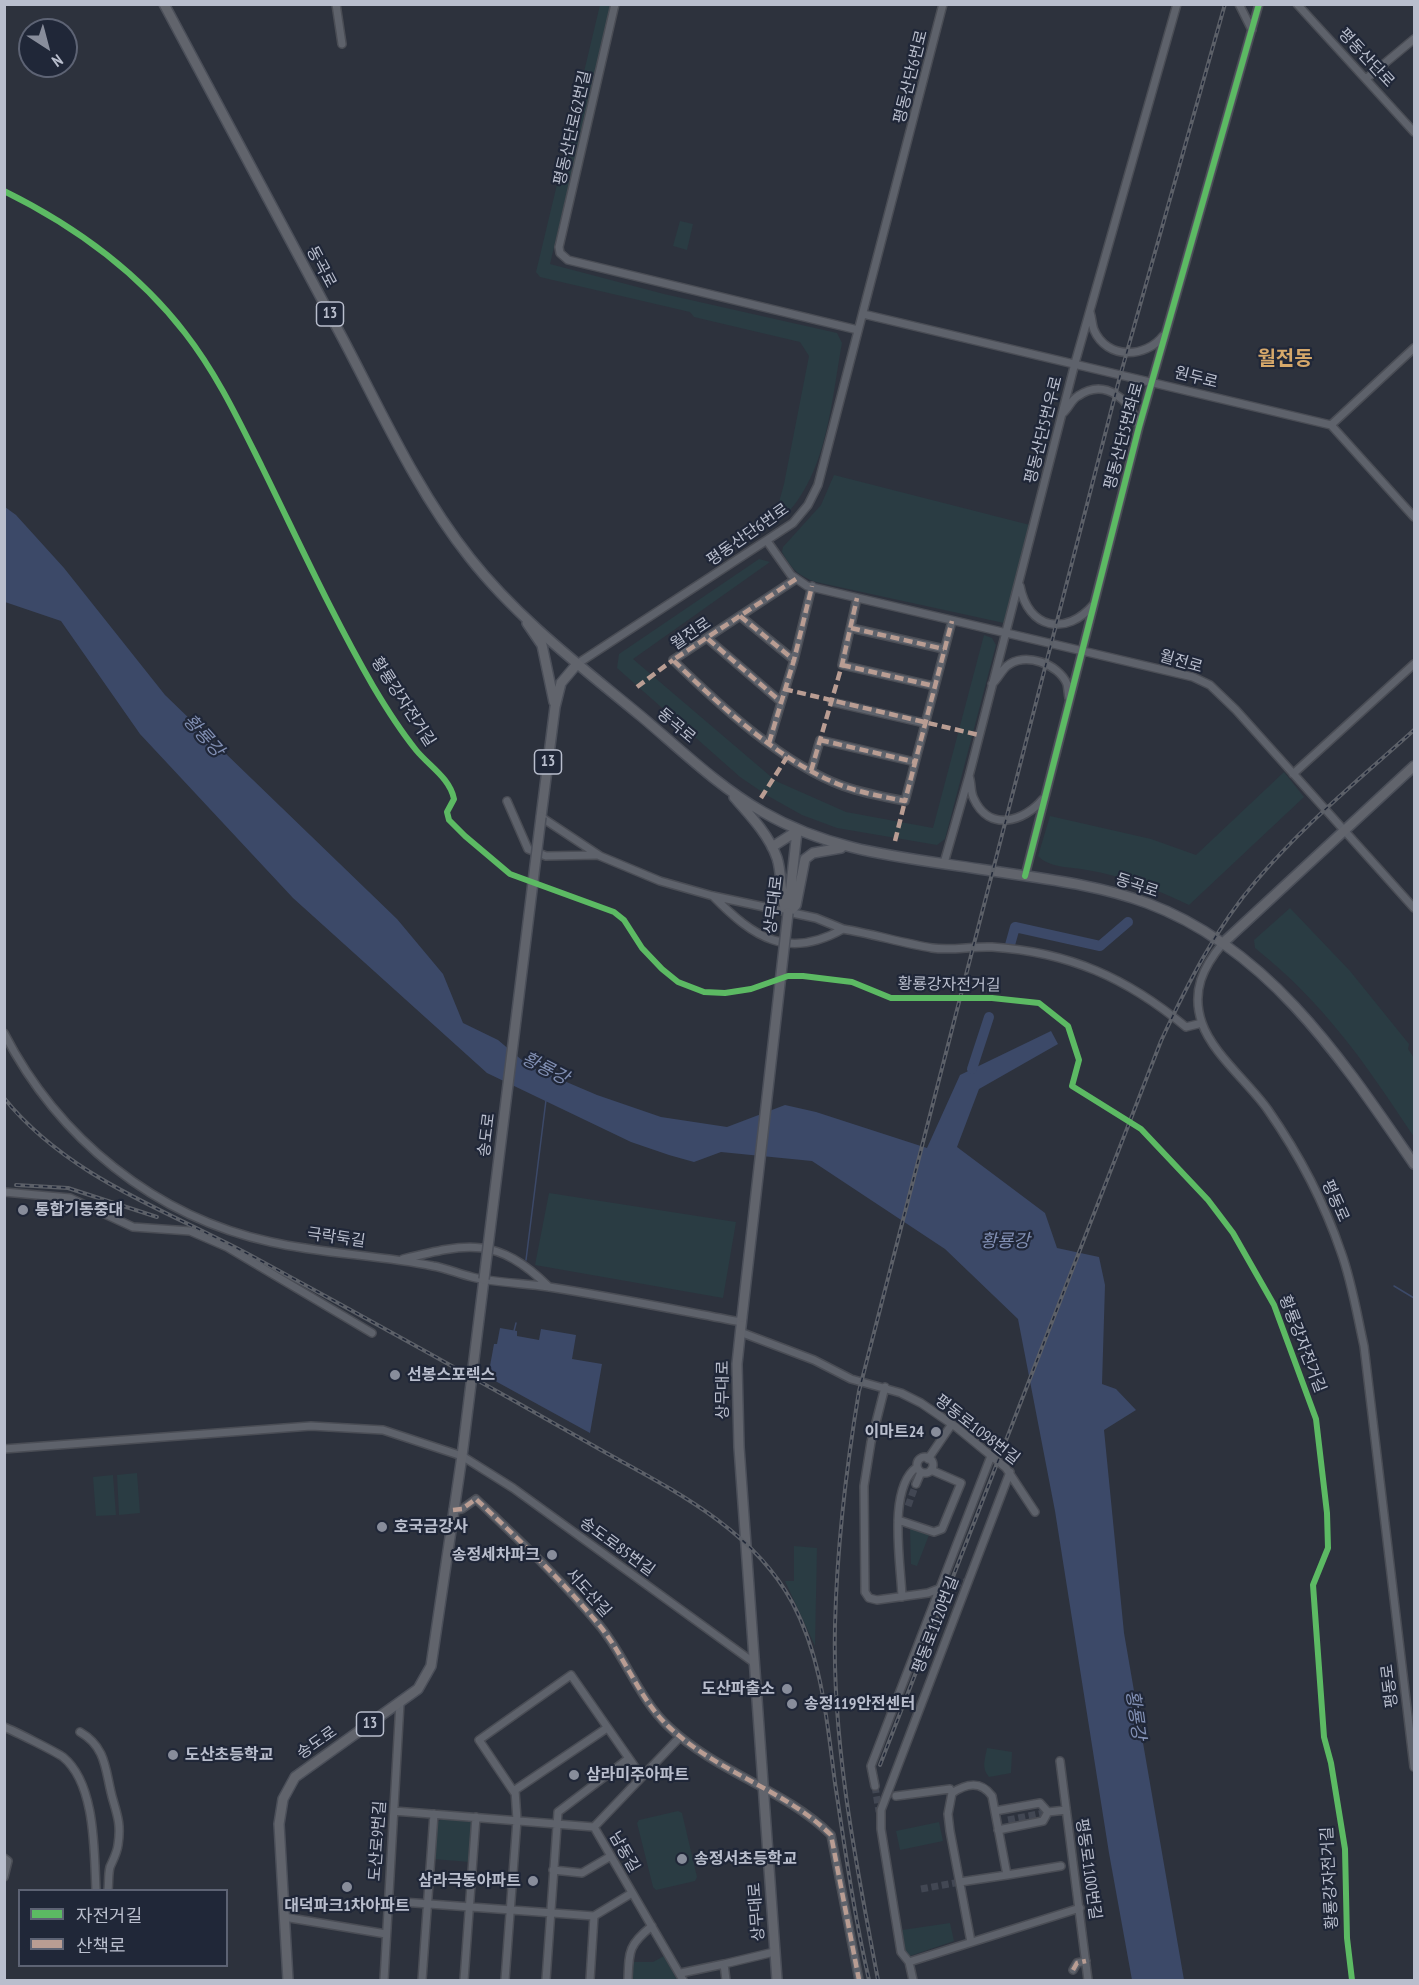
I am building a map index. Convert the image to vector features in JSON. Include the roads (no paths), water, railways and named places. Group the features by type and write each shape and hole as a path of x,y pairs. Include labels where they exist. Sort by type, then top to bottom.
{"main road":[{"name":"동곡로","path":"164,4 437,510 471,560 517,609 577,664 726,787 758,810 797,831 844,847 1091,888 1148,903 1223,943 1276,985 1303,1012 1414,1164"},
{"name":"13","path":"517,609 542,645 555,707"},
{"name":"송도로","path":"288,1980 279,1824 287,1788 295,1777 418,1689 431,1666 462,1456 555,707 561,683 577,664"},
{"name":"평동로","path":"1223,943 1414,766"},
{"path":"726,787 760,828 772,847 782,877 782,904 788,913 796,905 805,860 813,853 844,847"},
{"path":"772,847 797,831"},
{"name":"상무대로","path":"777,1980 739,1447 737,1364 797,831"}],"street":[{"path":"336,4 342,44"},
{"name":"평동산단로62번길","path":"615,4 559,247 563,257 858,330"},
{"name":"평동산단6번로","path":"577,664 767,541 793,523 808,505 818,486 943,4"},
{"name":"평동산단5번우로","path":"944,863 969,776 1075,363 1177,4"},
{"path":"1175,16 1183,4"},
{"path":"1239,4 1249,20 1253,33"},
{"name":"평동산단5번좌로","path":"1025,876 1139,427 1253,33 1259,4"},
{"name":"평동산단로","path":"1297,4 1414,132"},
{"path":"1367,78 1414,39"},
{"path":"1090,312 1098,336 1117,351 1129,353 1148,350 1166,332"},
{"name":"원두로","path":"863,314 1331,425"},
{"path":"1414,348 1331,425 1411,507 1414,517"},
{"path":"1062,414 1080,394 1098,390 1106,391 1119,395 1131,406 1139,427"},
{"name":"월전로","path":"767,541 796,579 812,586 1193,677 1210,685 1414,908"},
{"name":"월전로","path":"796,579 673,660 769,743 811,771 856,790 905,801 952,621"},
{"path":"1019,583 1022,602 1034,615 1047,622 1067,623 1079,620 1095,603"},
{"path":"769,743 794,660 812,586"},
{"path":"857,598 842,665 934,686"},
{"path":"740,616 794,660"},
{"path":"851,628 944,649"},
{"path":"708,639 780,701"},
{"path":"992,684 1006,666 1030,660 1051,666 1060,674 1067,683 1070,700"},
{"path":"1293,774 1414,664"},
{"path":"832,702 924,723"},
{"path":"811,771 820,740 915,762"},
{"path":"969,776 973,799 983,811 996,819 1012,820 1023,817 1046,796"},
{"path":"507,801 528,849 546,856 600,856"},
{"path":"541,817 600,856 660,881 713,896 826,921 843,929 932,948 997,948 1074,962 1132,987 1155,1001 1186,1027 1202,1023"},
{"path":"713,896 751,928 770,939 789,945 820,941 843,929"},
{"name":"평동로","path":"1223,943 1205,966 1199,981 1197,1003 1202,1023 1214,1043 1267,1108 1312,1185 1341,1252 1364,1346 1414,1767"},
{"name":"극락둑길","path":"4,1033 39,1091 75,1131 118,1172 161,1201 215,1227 272,1243 400,1260 484,1279 549,1287 741,1319"},
{"path":"4,1192 70,1198 133,1227 191,1231 227,1247 372,1333"},
{"path":"400,1260 445,1248 466,1246 516,1259 549,1287"},
{"name":"평동로1098번길","path":"740,1332 814,1359 850,1379 885,1387 921,1403 952,1424 1010,1472 1035,1512"},
{"path":"885,1387 871,1442 864,1486 864,1588 867,1596 872,1599 902,1597 941,1588"},
{"path":"928,1459 952,1424"},
{"path":"4,1449 320,1426 383,1430 462,1456"},
{"name":"송도로85번길","path":"462,1456 513,1488 753,1662"},
{"path":"875,1786 872,1766 991,1456"},
{"path":"916,1484 921,1459 928,1459 932,1462 931,1470"},
{"path":"898,1520 934,1532 942,1529 961,1483 931,1470 910,1472 898,1505 898,1520 902,1597"},
{"name":"평동로1120번길","path":"913,1980 909,1962 901,1952 879,1815 1010,1472"},
{"name":"서도산길","path":"453,1510 462,1509 476,1499 543,1563 601,1627 643,1694 680,1737 745,1780 763,1785 826,1830 834,1839 860,1980"},
{"path":"506,1980 517,1820 514,1792 479,1740 571,1675 642,1778"},
{"name":"도산로9번길","path":"384,1980 400,1703"},
{"path":"4,1727 64,1758 80,1780 93,1833 96,1889"},
{"path":"514,1792 517,1786 606,1728"},
{"path":"80,1732 89,1737 97,1748 109,1773 113,1800 119,1813 118,1844 110,1868 108,1889"},
{"path":"594,1827 680,1737"},
{"path":"546,1980 558,1812 628,1759"},
{"name":"평동로1100번길","path":"1060,1761 1088,1980"},
{"path":"952,1793 969,1784 977,1785 992,1796 1007,1875"},
{"path":"896,1796 950,1789 952,1793 949,1822 970,1942"},
{"path":"995,1811 1040,1803 1048,1812"},
{"path":"1048,1812 1066,1810"},
{"name":"남동길","path":"394,1811 594,1827 682,1977"},
{"path":"999,1830 1043,1821 1048,1812"},
{"path":"422,1980 434,1814"},
{"path":"464,1980 476,1817"},
{"path":"553,1870 582,1873 611,1856"},
{"path":"4,1858 8,1861 4,1877"},
{"path":"960,1882 1061,1866"},
{"path":"388,1900 594,1916 632,1893"},
{"path":"909,1962 1080,1908"},
{"path":"590,1980 594,1916"},
{"path":"284,1917 386,1934"},
{"path":"628,1980 629,1951 636,1939 652,1926"},
{"name":"상무대로","path":"682,1977 774,1952"},
{"path":"1073,1970 1077,1963 1086,1961"},
{"path":"724,1964 726,1980"}],"water":[{"name":"황룡강","path":"5,507 16,515 64,568 165,695 397,919 443,974 463,1023 498,1040 529,1066 597,1095 661,1117 727,1127 785,1105 816,1112 927,1148 960,1075 1051,1031 1058,1044 979,1089 957,1147 1045,1213 1057,1248 1099,1257 1105,1285 1102,1384 1116,1389 1136,1410 1104,1430 1124,1633 1184,1980 1132,1980 1109,1853 1055,1511 1018,1319 945,1249 812,1161 721,1152 694,1162 631,1142 487,1073 293,898 140,734 61,621 5,602"},
{"path":"500,1328 517,1331 517,1336 539,1340 541,1329 576,1335 572,1359 602,1364 590,1433 488,1377 494,1344 497,1344"}],"waterway":[{"path":"1010,945 1015,927 1100,946 1128,922"},
{"path":"972,1069 989,1017"},
{"path":"526,1260 546,1100"},
{"path":"1394,1286 1414,1298"},
{"path":"514,1331 516,1323"}],"tunnel":[{"path":"908,1506 916,1484"},
{"path":"943,1587 968,1581"},
{"path":"875,1786 879,1812"},
{"path":"1008,1820 1048,1812"},
{"path":"921,1889 960,1882"}],"railway":[{"path":"878,1980 847,1804 841,1759 835,1670 836,1595 840,1537 859,1391 1119,380 1225,4"},
{"path":"880,1765 1161,1041 1192,978 1241,899 1274,860 1333,802 1414,730"},
{"path":"4,1098 29,1126 87,1170 151,1206 294,1279 655,1480 708,1513 755,1553 775,1576 792,1602 802,1623 817,1668 826,1713 850,1882 869,1980"},
{"path":"16,1185 68,1188 157,1217"}],"place":[{"name":"통합기동중대","path":"23,1210"},
{"name":"선봉스포렉스","path":"395,1375"},
{"name":"이마트24","path":"936,1432"},
{"name":"호국금강사","path":"382,1527"},
{"name":"송정세차파크","path":"552,1555"},
{"name":"도산파출소","path":"787,1689"},
{"name":"송정119안전센터","path":"792,1704"},
{"name":"도산초등학교","path":"173,1755"},
{"name":"삼라미주아파트","path":"574,1775"},
{"name":"송정서초등학교","path":"682,1859"},
{"name":"삼라극동아파트","path":"533,1881"},
{"name":"대덕파크1차아파트","path":"347,1887"}],"district":[{"name":"월전동","path":"1285,359"}]}
